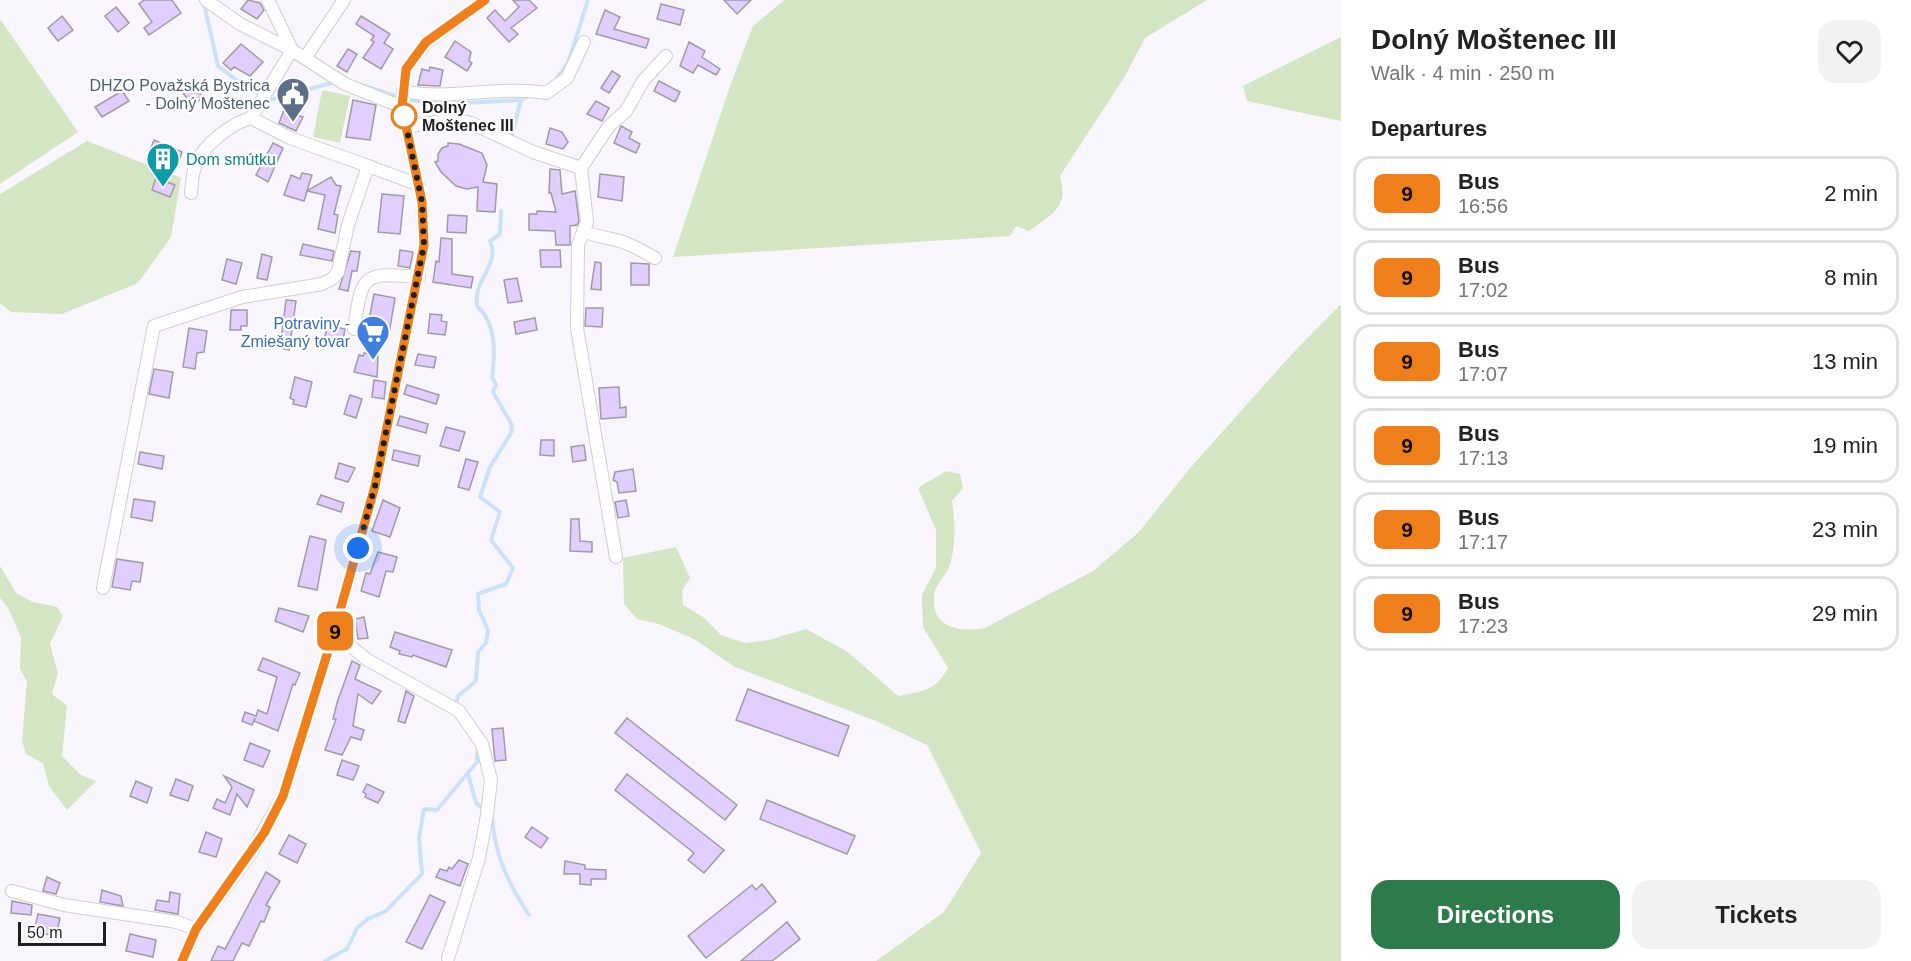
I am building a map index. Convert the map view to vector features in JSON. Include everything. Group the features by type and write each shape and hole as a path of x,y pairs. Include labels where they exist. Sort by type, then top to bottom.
{"street":[{"path":"206,0 240,24 305,58 341,81 403,100 426,96 524,90 546,93 567,78 584,42"},
{"path":"268,0 292,51"},
{"path":"305,58 344,0"},
{"path":"182,961 196,929 257,843 280,802 297,756 375,486 419,277 425,232 419,185 406,127 403,100 406,69 414,56 444,28 485,0"},
{"path":"191,193 194,166 200,155 233,126 251,118 292,51"},
{"path":"616,557 577,328 578,245 587,222 581,168 609,126 626,111 643,81 666,56"},
{"path":"251,118 290,138 419,185"},
{"path":"406,127 453,119 471,123 510,142 581,168"},
{"path":"103,588 154,326 242,297 322,284 332,279 338,272 348,225 368,166"},
{"path":"584,231 600,238 632,245 655,258"},
{"path":"354,329 360,290 367,281 386,274 419,277"},
{"path":"334,632 366,659 455,709 482,744 491,780 488,812 478,858 448,958"},
{"path":"12,891 64,905 177,922 196,929"}],"green space":[{"path":"784,0 1207,0 1145,38 1125,76 1060,176 1062,196 1060,203 1051,215 1029,231 1016,226 1010,236 673,257 730,86 753,26"},
{"path":"0,19 78,132 0,184"},
{"path":"1341,37 1341,121 1247,101 1243,86"},
{"path":"322,90 350,96 340,143 313,137"},
{"path":"87,141 181,178 171,237 138,283 62,314 11,312 0,303 0,194"},
{"path":"1341,304 1341,961 876,961 944,912 981,853 927,745 876,721 735,667 694,639 659,624 637,619 624,604 623,558 676,547 690,578 682,590 683,605 703,617 721,635 745,643 769,640 806,629 848,652 898,696 928,689 943,676 948,668 923,627 922,595 936,568 936,530 918,488 946,471 960,474 963,488 952,501 953,553 948,570 935,590 934,605 937,614 948,626 966,630 985,628 1093,571 1139,532 1191,467 1290,356"},
{"path":"0,566 16,593 33,602 57,607 63,616 50,644 58,673 52,694 67,706 62,756 81,775 96,781 67,810 49,786 43,763 26,754 22,741 27,682 20,668 21,637 8,608 0,598"}],"building":[{"path":"144,0 172,0 181,13 149,35 144,28 152,22 139,4"},
{"path":"248,0 260,3 264,10 257,19 241,9"},
{"path":"513,0 529,0 537,8 511,28 518,34 509,42 487,18 495,10 505,21 519,7"},
{"path":"724,0 751,0 737,14"},
{"path":"661,4 684,10 680,25 657,19"},
{"path":"116,7 129,23 118,32 105,16"},
{"path":"605,10 620,17 614,29 649,39 646,48 596,34"},
{"path":"62,16 73,30 58,41 48,28"},
{"path":"361,16 390,34 384,43 393,49 381,69 363,58 374,42 371,40 374,36 356,24"},
{"path":"455,41 471,52 469,61 472,63 467,71 445,57"},
{"path":"689,42 705,51 702,57 720,69 716,75 698,65 693,73 680,66"},
{"path":"241,44 263,62 250,76 234,67 231,70 223,63"},
{"path":"348,49 357,54 347,72 337,66"},
{"path":"430,67 443,70 440,86 418,85 422,69 429,71"},
{"path":"612,71 620,76 609,93 601,88"},
{"path":"659,81 680,92 675,102 654,91"},
{"path":"194,85 203,98 192,105 183,93"},
{"path":"122,91 129,101 102,117 95,107"},
{"path":"353,100 376,105 370,140 346,137"},
{"path":"596,101 609,108 602,121 587,114"},
{"name":"DHZO Považská Bystrica - Dolný Moštenec","path":"284,110 303,117 296,131 279,123"},
{"path":"621,126 632,132 629,138 640,144 636,153 614,143"},
{"path":"550,128 562,132 568,142 563,149 546,144"},
{"path":"154,140 182,152 178,163 150,150"},
{"path":"273,143 283,148 268,182 256,175"},
{"path":"448,143 459,144 482,153 487,165 483,182 497,184 495,212 477,211 478,187 467,189 456,186 441,172 435,162 438,161 438,154 442,148 448,146"},
{"path":"550,169 560,170 562,194 575,191 579,221 577,225 570,226 570,245 556,245 555,231 529,230 529,214 537,214 537,211 556,212 551,193 549,193"},
{"path":"302,173 312,175 304,201 284,195 291,175 300,179"},
{"path":"600,174 624,177 622,201 598,197"},
{"path":"331,177 336,185 341,186 334,214 338,215 335,233 318,229 325,195 307,191"},
{"name":"Dom smútku","path":"156,178 175,185 170,197 152,190"},
{"path":"382,194 404,196 400,234 378,232"},
{"path":"448,215 467,216 466,233 447,232"},
{"path":"441,238 452,239 452,274 473,277 471,288 433,282 436,261 439,262"},
{"path":"303,244 334,251 332,261 300,255"},
{"path":"400,250 413,252 410,268 398,266"},
{"path":"540,250 560,250 561,267 541,267"},
{"path":"351,251 360,252 357,271 352,271 348,291 339,289"},
{"path":"262,254 272,257 267,280 257,278"},
{"path":"227,259 242,263 236,284 222,280"},
{"path":"595,262 601,263 601,290 591,289"},
{"path":"631,263 649,264 649,285 631,285"},
{"path":"517,278 522,301 508,303 504,280"},
{"path":"374,294 395,298 389,334 367,330"},
{"path":"286,300 296,301 289,350 280,348"},
{"path":"586,308 603,308 602,327 585,326"},
{"path":"231,310 247,310 247,326 241,326 241,330 230,330"},
{"path":"430,314 442,315 441,321 447,322 445,335 428,333"},
{"path":"535,318 537,330 516,334 514,322"},
{"path":"327,325 345,329 342,346 324,343"},
{"path":"189,328 207,331 204,352 197,353 195,369 183,367"},
{"path":"364,353 378,356 377,377 354,372 359,355 363,356"},
{"path":"418,354 436,357 434,368 415,365"},
{"path":"154,369 173,372 169,398 149,394"},
{"path":"295,377 312,382 306,407 293,404 294,400 290,398"},
{"path":"374,380 386,382 384,399 372,397"},
{"path":"407,385 439,395 436,404 404,394"},
{"path":"619,387 620,408 626,407 626,417 601,419 599,388"},
{"path":"350,395 362,399 356,418 344,414"},
{"path":"400,416 428,424 426,433 397,425"},
{"path":"446,427 465,432 459,451 440,446"},
{"path":"541,440 554,440 554,456 540,455"},
{"path":"584,445 586,460 573,462 571,447"},
{"path":"394,450 420,456 418,466 392,460"},
{"path":"140,452 164,456 162,469 138,464"},
{"path":"466,459 478,462 469,490 458,487"},
{"path":"339,463 355,468 348,482 335,478"},
{"path":"633,469 636,491 619,493 617,482 613,480 615,472"},
{"path":"321,495 344,503 341,512 317,504"},
{"path":"134,499 155,502 152,521 131,517"},
{"path":"383,500 400,508 390,537 372,531"},
{"path":"626,500 629,516 618,518 615,502"},
{"path":"571,519 579,519 580,541 592,542 592,552 570,551"},
{"path":"310,536 326,540 317,590 298,586"},
{"path":"378,552 397,557 393,572 386,571 379,597 361,591 366,573 370,574"},
{"path":"117,559 143,563 140,582 132,581 130,590 112,587"},
{"path":"279,608 309,616 303,632 275,621"},
{"path":"364,617 368,638 358,639 355,619"},
{"path":"395,632 452,650 446,667 413,655 412,657 399,654 400,651 390,647"},
{"path":"263,658 300,673 295,685 293,684 278,731 254,721 255,718 252,725 242,721 245,712 256,716 258,710 267,714 277,677 258,670"},
{"path":"352,661 360,665 355,679 381,691 372,704 358,694 353,726 364,730 361,740 351,737 342,755 325,750 336,719 333,719 337,703"},
{"path":"748,689 849,726 838,756 736,720"},
{"path":"406,691 414,696 405,723 398,721"},
{"path":"627,718 737,805 725,820 615,733"},
{"path":"503,728 506,760 495,761 492,729"},
{"path":"250,743 270,751 263,767 244,760"},
{"path":"342,760 359,766 353,780 337,775"},
{"path":"627,774 724,850 704,873 688,860 694,853 615,790"},
{"path":"224,776 254,790 247,807 237,794 230,815 213,808 217,799 225,803 232,787"},
{"path":"176,779 193,786 188,801 170,795"},
{"path":"136,781 152,788 147,803 130,796"},
{"path":"367,784 384,792 378,803 365,797 366,794 363,792"},
{"path":"767,800 855,836 847,854 760,819"},
{"path":"532,827 548,838 541,848 525,837"},
{"path":"206,832 222,839 216,857 199,852"},
{"path":"289,835 306,844 297,863 279,854"},
{"path":"459,860 468,864 460,886 436,877 440,869 447,871 449,867 452,869"},
{"path":"565,861 585,865 585,869 606,870 606,879 591,879 591,885 580,884 580,874 564,874"},
{"path":"266,872 280,881 266,905 270,907 264,922 261,921 249,946 242,943 233,961 211,961 218,946 225,949"},
{"path":"47,877 60,883 56,894 43,891"},
{"path":"762,884 776,902 706,958 688,936 752,885 756,890"},
{"path":"102,890 121,896 123,906 100,902"},
{"path":"170,892 180,894 178,914 155,910 157,900 169,902"},
{"path":"430,895 445,902 422,949 406,942"},
{"path":"12,901 32,905 31,915 11,913"},
{"path":"38,914 60,918 56,936 34,932"},
{"path":"787,922 800,939 772,961 741,961"},
{"path":"130,934 156,940 153,957 126,951"}],"waterway":[{"path":"554,82 568,63 588,0"},
{"path":"204,4 218,66 239,82 270,100 335,82"},
{"path":"365,86 408,100 448,104 521,100"},
{"path":"511,138 521,100 530,95"},
{"path":"456,704 458,696 476,681 478,652 486,643 488,630 479,610 478,594 506,584 513,568 491,540 500,512 480,497 490,467 511,433 512,425 493,392 496,384 492,378 493,340 488,321 477,306 478,289 492,259 490,241 500,234 501,211"},
{"path":"325,961 347,949 357,928 368,919 386,911 422,874 419,838 424,809 437,810 477,762 478,746"},
{"path":"468,774 476,803 484,810"},
{"path":"492,817 499,857 515,892 529,915"}],"bus line":[{"name":"9","path":"182,961 196,929 264,833 283,796 334,632 375,486 419,277 425,232 422,202 402,107 406,69 426,42 485,0"}],"place":[{"name":"Dolný Moštenec III","path":"404,116"},
{"name":"DHZO Považská Bystrica - Dolný Moštenec","path":"293,123"},
{"name":"Dom smútku","path":"163,188"},
{"name":"Potraviny - Zmiešaný tovar","path":"373,361"}],"route":[{"path":"358,548 375,486 424,245 422,202 404,116"}]}
